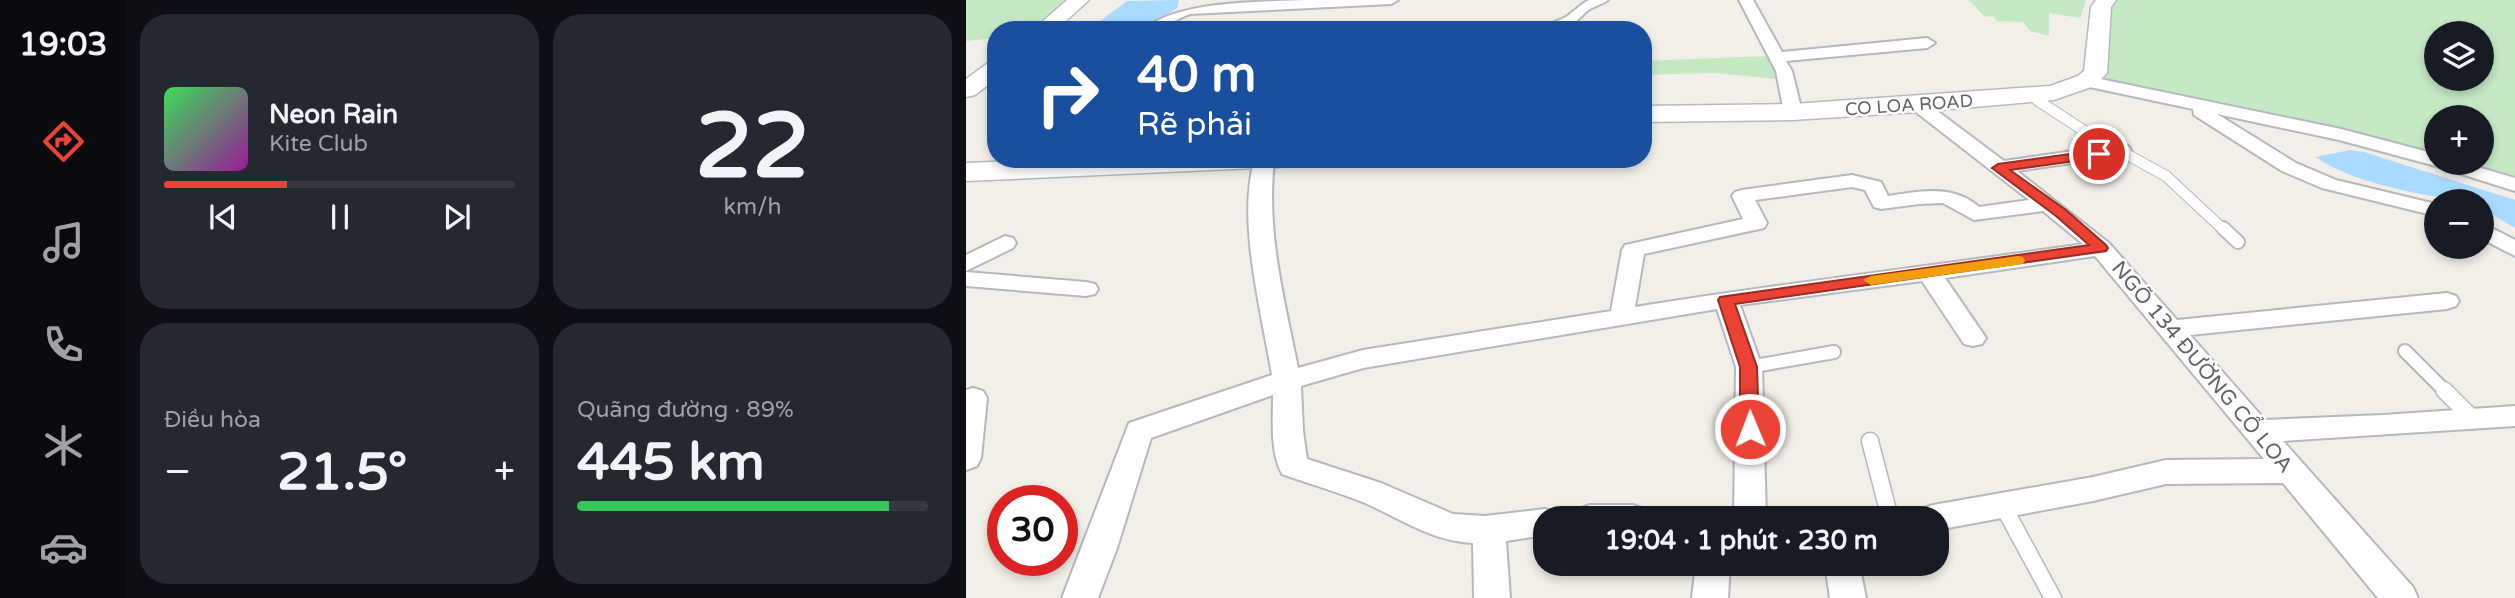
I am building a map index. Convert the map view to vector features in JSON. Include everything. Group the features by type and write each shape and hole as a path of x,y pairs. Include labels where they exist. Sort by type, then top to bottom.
{"street":[{"path":"1054,21 1079,0"},
{"path":"1164,21 1171,16 1209,4 1391,0"},
{"path":"1572,21 1583,8 1601,0"},
{"path":"1746,0 1784,71 1793,112"},
{"path":"2086,80 2095,73 2101,7 2106,0"},
{"path":"1777,57 1927,43"},
{"path":"966,90 987,75"},
{"path":"2086,80 2341,135 2424,157"},
{"name":"CO LOA ROAD","path":"1652,114 1793,112 1918,105 2054,93 2086,80"},
{"path":"2184,101 2289,167 2329,184 2424,207"},
{"name":"NGÕ 134 ĐƯỜNG CỔ LOA","path":"1918,105 2101,248 2400,598"},
{"path":"1998,168 2121,150"},
{"path":"966,172 1068,168"},
{"path":"1268,168 1260,191 1261,241 1287,380 1293,466 1380,496 1425,521 1465,529 1533,523"},
{"path":"2483,175 2515,185"},
{"path":"1623,317 1623,301 1633,250 1755,223 1742,196 1852,181 1874,186 1881,203 1925,197 1953,197 1974,215 2048,204"},
{"path":"2494,237 2515,249"},
{"path":"966,264 1005,243"},
{"path":"1080,598 1100,548 1139,431 1287,380 1363,359 1726,300 2101,248"},
{"path":"1929,273 1973,338"},
{"path":"966,279 1086,289"},
{"path":"1726,300 1749,367 1750,506"},
{"path":"2170,330 2447,301"},
{"path":"966,400 973,398 966,458"},
{"path":"2257,431 2515,416"},
{"path":"1949,515 2166,472 2292,471"},
{"path":"1489,528 1492,598"},
{"path":"1710,598 1712,576"},
{"path":"1844,576 1848,598"}],"lane":[{"path":"2031,96 2086,132 2165,176 2238,242"},
{"path":"2405,351 2473,419"},
{"path":"1749,367 1834,352"},
{"path":"1870,441 1887,506"},
{"path":"2003,506 2053,598"}],"green space":[{"path":"966,0 1077,0 1053,21 987,21 987,39 966,41"},
{"path":"1969,0 2086,0 2080,18 2049,13 2049,36 2030,31 2023,22 1997,21 1993,16 1985,17"},
{"path":"2106,0 2515,0 2515,185 2480,175 2494,175 2494,105 2424,105 2424,159 2086,81"},
{"path":"1769,56 1776,69 1777,79 1714,73 1652,75 1652,61"}],"water":[{"path":"1179,0 1177,8 1158,21 1100,21 1127,1"},
{"path":"2350,150 2364,152 2424,171 2424,175 2436,175 2480,189 2424,189 2424,195 2419,194 2372,182 2331,166 2316,157"},
{"path":"2494,193 2515,200 2515,228 2494,215"}],"slow traffic":[{"path":"1871,280 2018,261"}],"route":[{"path":"1750,429 1749,367 1726,300 2101,248 2061,213 1998,168 2099,154"}]}
